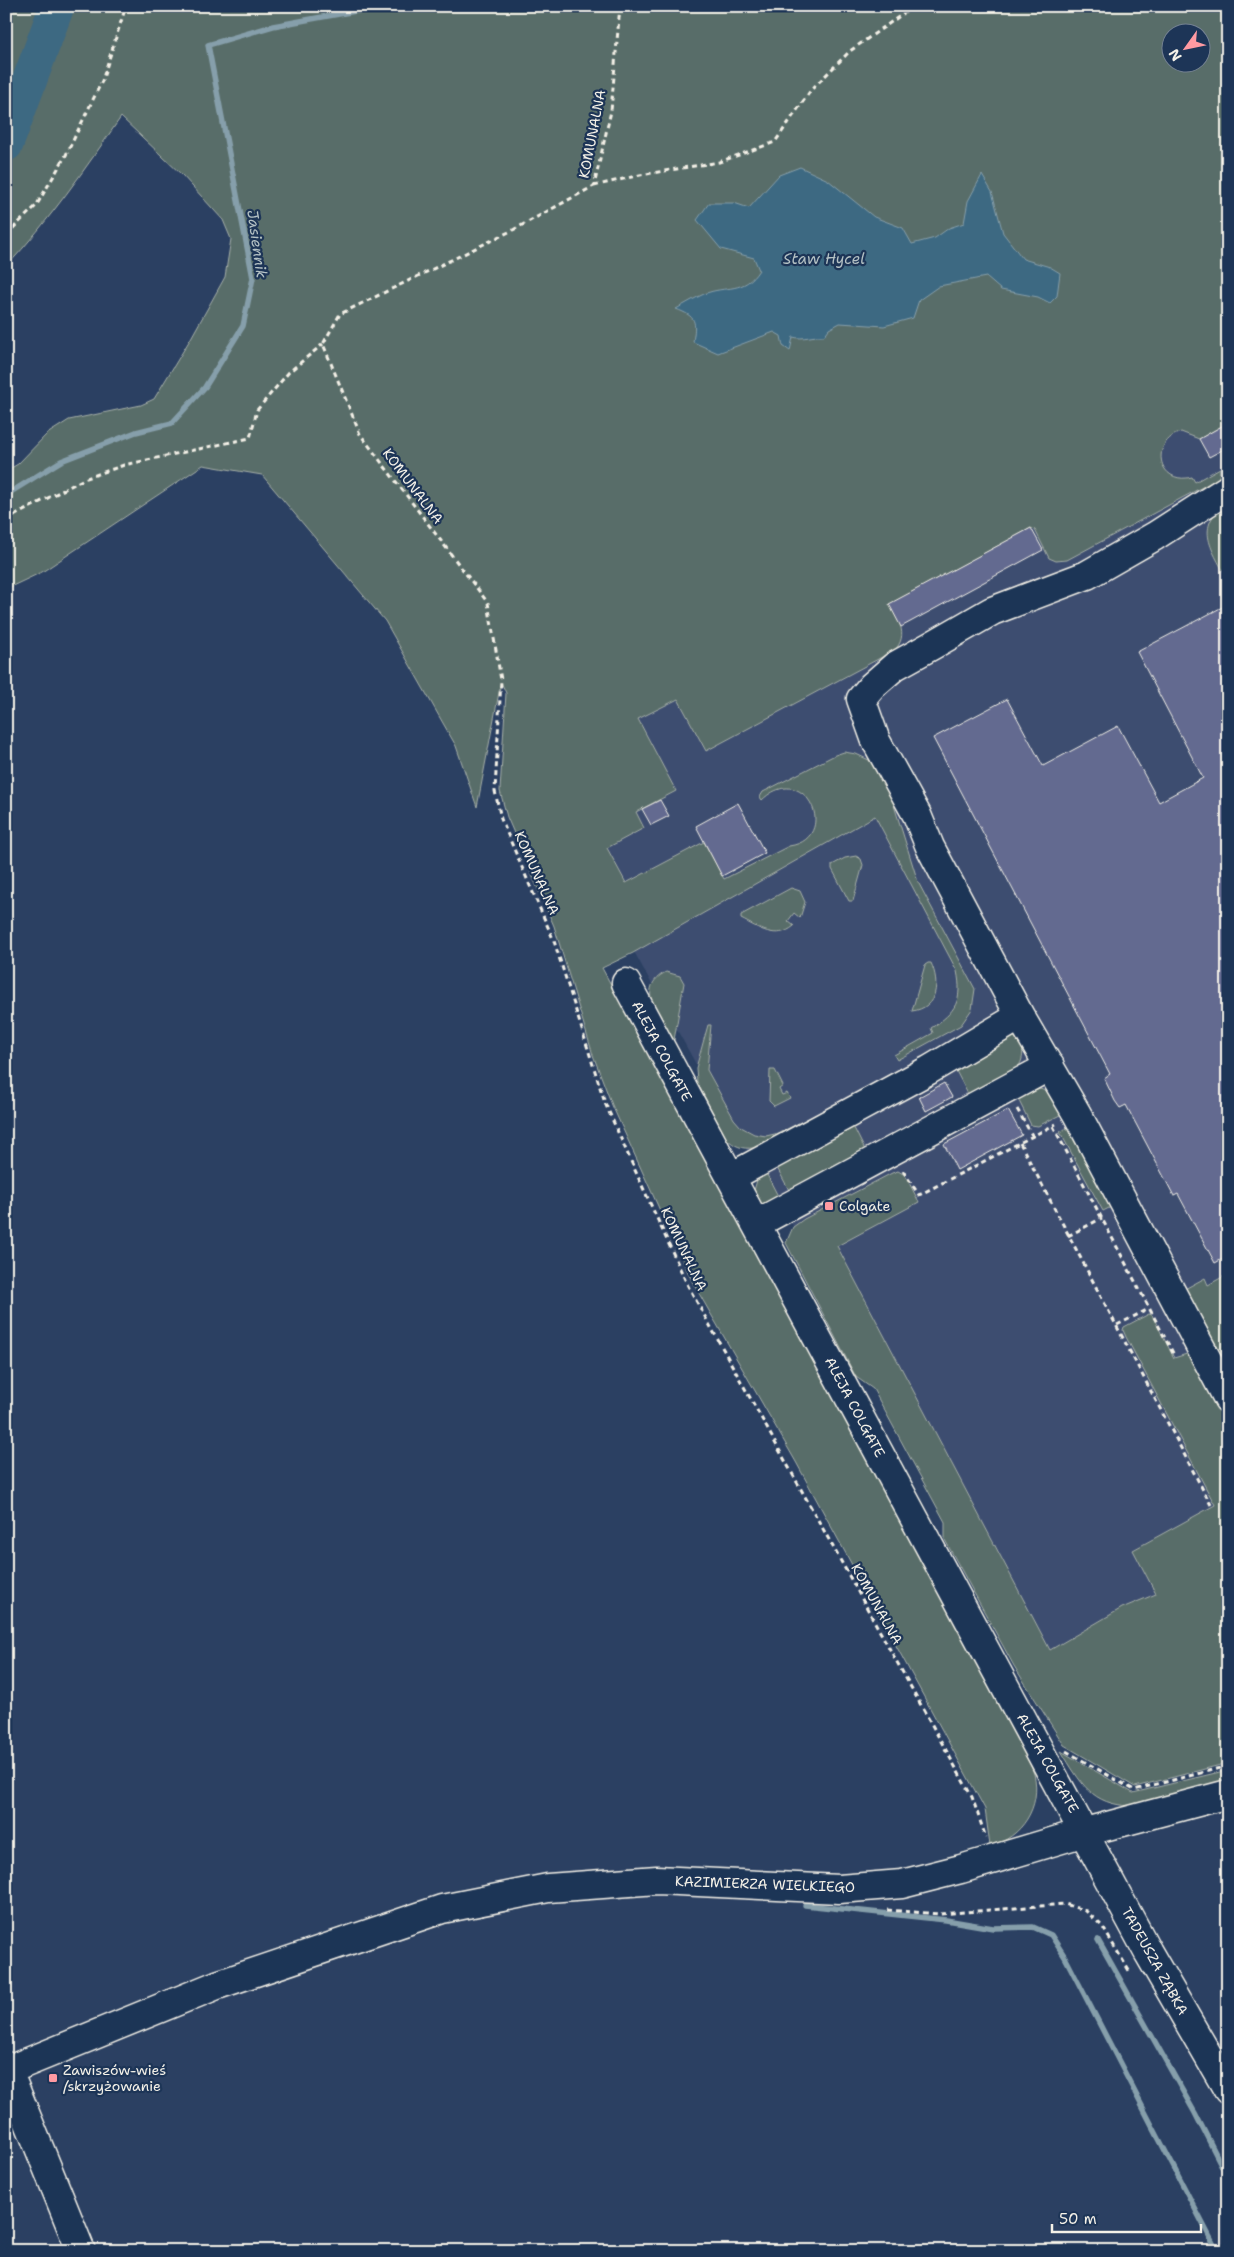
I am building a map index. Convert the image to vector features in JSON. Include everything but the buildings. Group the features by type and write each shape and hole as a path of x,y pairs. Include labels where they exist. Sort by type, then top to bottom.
{"street":[{"path":"1228,489 1155,536 1088,575 992,611 896,666 872,686 861,699 876,741 917,815 930,847 1020,1016 1050,1066 1065,1120 1228,1399"},
{"name":"ALEJA COLGATE","path":"626,982 1085,1832"},
{"path":"731,1177 929,1070 1020,1016"},
{"path":"756,1224 1050,1066"},
{"name":"KAZIMIERZA WIELKIEGO","path":"7,2069 217,1985 442,1909 548,1888 658,1880 839,1890 902,1884 1228,1794"},
{"name":"TADEUSZA ZĄBKA","path":"1085,1832 1148,1952 1228,2090"},
{"path":"7,2069 81,2251"}],"path":[{"path":"6,235 36,206 66,155 102,81 126,6"},
{"name":"KOMUNALNA","path":"620,6 611,110 594,186 513,230 340,314 323,344 360,434 488,603 501,680 495,792 502,819 554,941 583,1038 609,1111 688,1286 972,1797 992,1860"},
{"path":"594,186 640,175 720,162 775,142 811,90 850,52 914,6"},
{"path":"6,520 84,479 124,465 250,438 257,410 289,372 323,344"},
{"path":"1005,1090 1033,1137"},
{"path":"897,1167 903,1171 919,1195 1065,1120 1102,1218 1174,1355"},
{"path":"1020,1143 1211,1505"},
{"path":"1068,1236 1102,1218"},
{"path":"1116,1326 1150,1308"},
{"path":"1062,1748 1134,1790 1228,1766"},
{"path":"882,1910 940,1914 1065,1904 1086,1910 1102,1926 1133,1977"}],"shaded area":[{"path":"1228,366 1228,1716 1070,1727 822,1274 703,1077 529,761"}],"green space":[{"path":"6,6 1228,6 1228,410 1222,426 1199,439 1181,432 1171,437 1164,445 1161,453 1165,470 1172,475 1181,478 1192,477 1195,482 1220,468 1219,478 1067,560 1056,561 1049,558 1035,530 1031,528 890,604 899,621 902,633 895,650 706,751 678,699 638,719 676,791 636,812 644,828 607,848 626,883 704,842 724,879 789,846 805,840 813,830 815,817 812,805 804,794 792,788 778,790 762,800 760,797 763,792 835,755 844,752 856,754 869,760 892,799 918,882 975,989 972,1009 961,1025 897,1060 894,1055 933,1033 931,1028 952,1011 958,998 959,981 957,971 875,816 633,953 602,968 1031,1765 1036,1786 1035,1798 1027,1819 1012,1836 990,1846 985,1809 796,1462 693,1283 612,1105 593,1055 554,926 507,817 500,791 506,693 501,682 477,807 456,746 385,621 262,475 203,465 42,572 6,589 6,471 18,464 47,434 69,420 141,405 154,399 225,277 231,239 223,220 182,175 121,117 52,213 6,267"},
{"path":"1228,503 1228,580 1212,549 1208,530 1217,512"},
{"path":"856,856 861,859 863,865 853,901 849,901 832,869 832,865 845,858"},
{"path":"791,888 800,891 805,902 800,918 794,913 788,921 794,926 774,933 741,919 741,915"},
{"path":"931,963 934,970 935,993 927,1005 912,1011 925,965"},
{"path":"666,972 680,976 684,983 674,1040 672,1040 652,1004 652,986"},
{"path":"708,1025 711,1025 707,1070 734,1119 741,1127 754,1134 766,1136 779,1133 835,1105 836,1109 754,1148 742,1148 732,1144 726,1138 697,1082 696,1068"},
{"path":"1012,1036 1019,1038 1023,1050 1022,1060 1017,1068 1001,1082 970,1098 954,1067"},
{"path":"770,1070 775,1070 783,1086 779,1089 782,1095 787,1093 790,1098 774,1106 769,1101"},
{"path":"1040,1089 1051,1093 1064,1113 1038,1126 1031,1125 1017,1097"},
{"path":"851,1122 866,1152 790,1192 774,1162"},
{"path":"1071,1125 1113,1202 1111,1207 1103,1211 1060,1132"},
{"path":"764,1169 779,1198 763,1207 753,1194 757,1180"},
{"path":"898,1171 905,1175 919,1202 837,1246 1050,1650 1122,1608 1156,1594 1133,1550 1215,1505 1126,1337 1123,1330 1124,1327 1149,1314 1152,1315 1174,1358 1190,1353 1228,1418 1228,1763 1135,1787 1064,1745 1014,1666 945,1540 945,1522 873,1389 856,1377 786,1243 793,1227 804,1219"},
{"path":"1228,1274 1228,1374 1183,1290 1205,1278 1208,1285"},
{"path":"1061,1751 1133,1793 1228,1770 1228,1782 1132,1806 1118,1805 1097,1797 1089,1790 1081,1782"}],"water":[{"name":"Staw Hycel","path":"800,167 828,180 874,217 903,228 912,244 935,238 949,228 964,223 968,201 982,175 992,192 1003,233 1023,259 1050,267 1060,273 1057,296 1050,303 1038,297 1001,290 986,277 939,286 919,300 913,318 884,326 840,323 829,329 824,336 793,337 790,351 783,346 781,336 774,332 718,353 693,342 694,321 688,315 676,309 712,291 741,286 753,278 759,270 754,258 721,249 697,220 709,203 734,203 749,208 779,175"}],"waterway":[{"path":"6,144 57,6"},
{"name":"Jasiennik","path":"6,495 61,461 136,432 172,423 205,387 243,326 253,278 208,45 273,26 383,6"},
{"path":"805,1905 946,1920 993,1928 1033,1927 1051,1935 1065,1957 1217,2251"},
{"path":"1098,1940 1195,2113 1228,2178"}],"place":[{"name":"Colgate","path":"829,1206"},
{"name":"Zawiszów-wieś /skrzyżowanie","path":"53,2078"}]}
